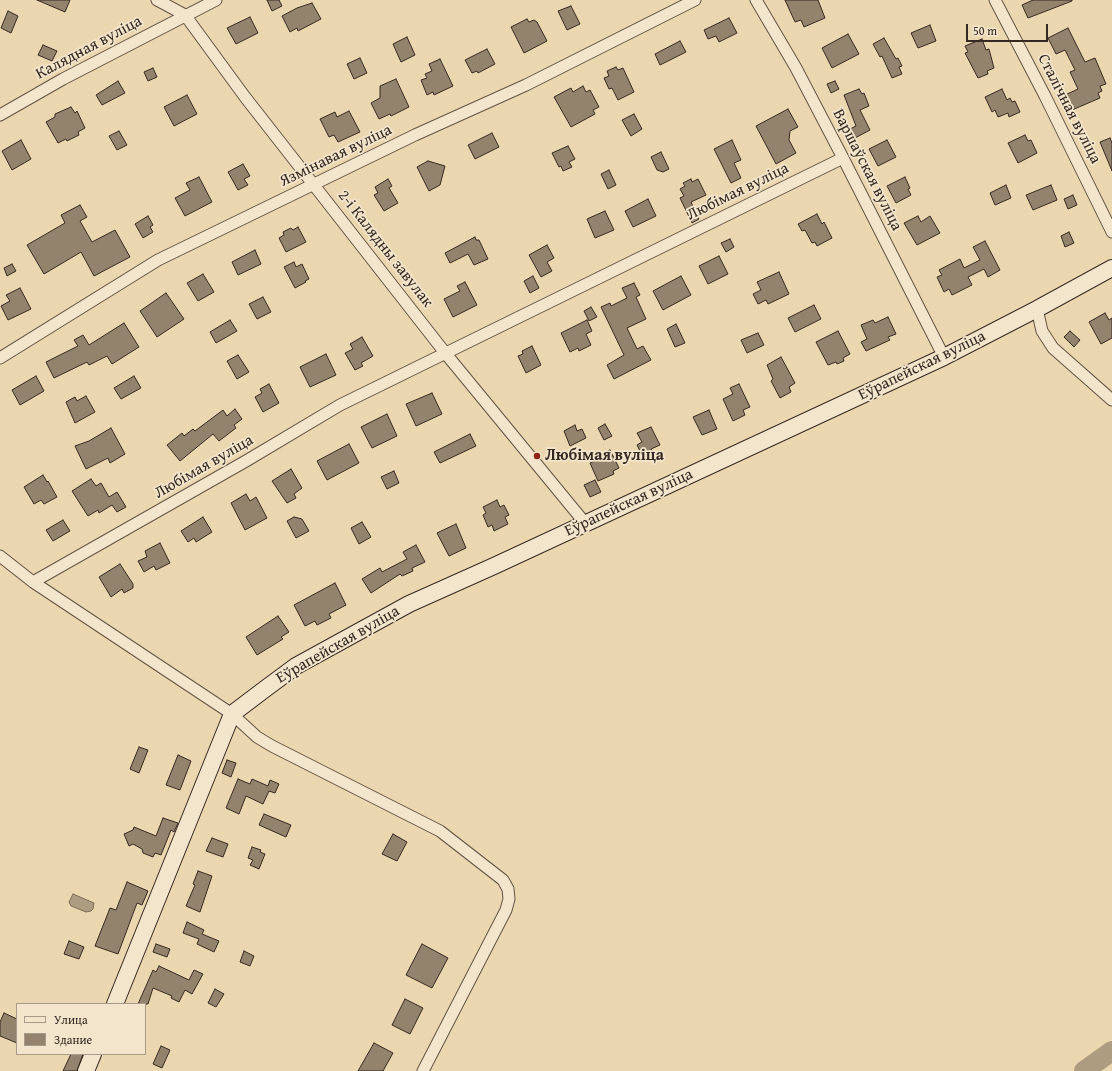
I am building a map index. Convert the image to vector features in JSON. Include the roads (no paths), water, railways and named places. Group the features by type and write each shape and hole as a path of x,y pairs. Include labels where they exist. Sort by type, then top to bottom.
{"street":[{"name":"2-і Калядны завулак","path":"157,0 185,15 245,97 446,354 585,523"},
{"name":"Калядная вуліца","path":"0,115 63,79 216,0"},
{"name":"Язмінавая вуліца","path":"0,358 158,260 314,184 526,85 695,0"},
{"name":"Варшаўская вуліца","path":"756,0 796,68 944,357"},
{"name":"Сталічная вуліца","path":"995,0 1045,96 1112,232"},
{"name":"Любімая вуліца","path":"33,582 246,461 340,405 843,158"},
{"name":"Еўрапейская вуліца","path":"232,714 296,666 409,604 944,357 1036,310 1112,268"},
{"path":"1036,310 1042,331 1053,348 1112,400"},
{"path":"0,556 33,582 232,714 257,737 440,831 503,880 508,889 509,899 506,910 423,1071"},
{"path":"115,1003 232,714"},
{"path":"86,1071 94,1055"}],"waterway":[{"path":"1084,1071 1112,1051"}],"place":[{"name":"Любімая вуліца","path":"537,456"}]}
